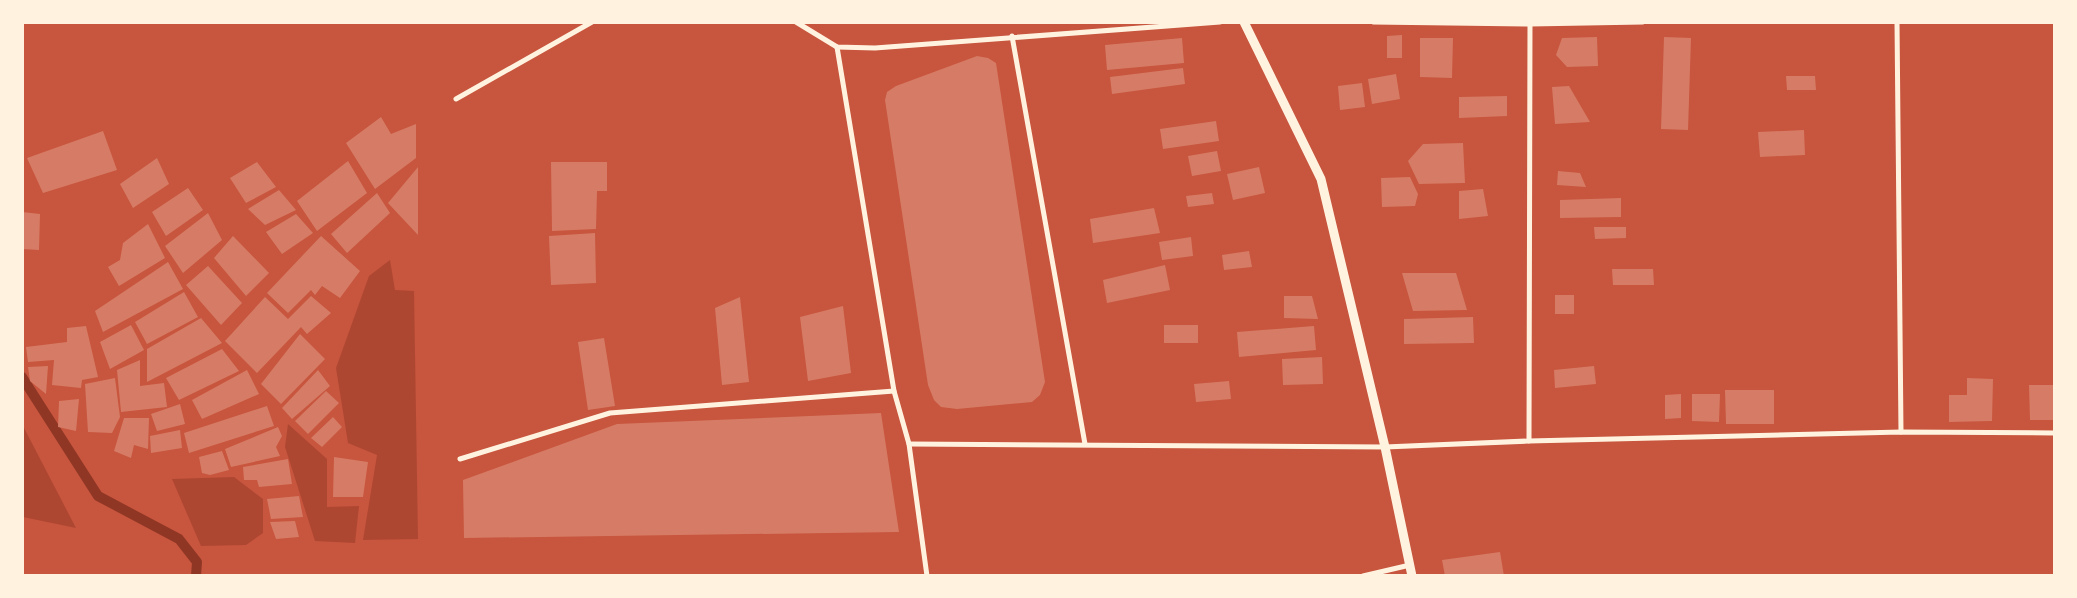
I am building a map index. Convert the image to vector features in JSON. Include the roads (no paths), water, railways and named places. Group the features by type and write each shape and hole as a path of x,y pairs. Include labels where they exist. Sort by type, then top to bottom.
{"street":[{"path":"456,99 592,22"},
{"path":"796,22 838,47 875,48 1012,36 1220,22"},
{"path":"1244,22 1321,180 1386,447 1412,576"},
{"path":"1373,22 1643,22"},
{"path":"1897,22 1901,432"},
{"path":"1529,441 1530,23"},
{"path":"1012,36 1085,444"},
{"path":"838,47 894,392 909,444 927,576"},
{"path":"460,459 610,413 894,392"},
{"path":"909,444 1386,447 1529,441 1901,432 2054,433"},
{"path":"1363,576 1410,565"}],"waterway":[{"path":"22,377 98,496 179,539 197,562 196,576"}]}
